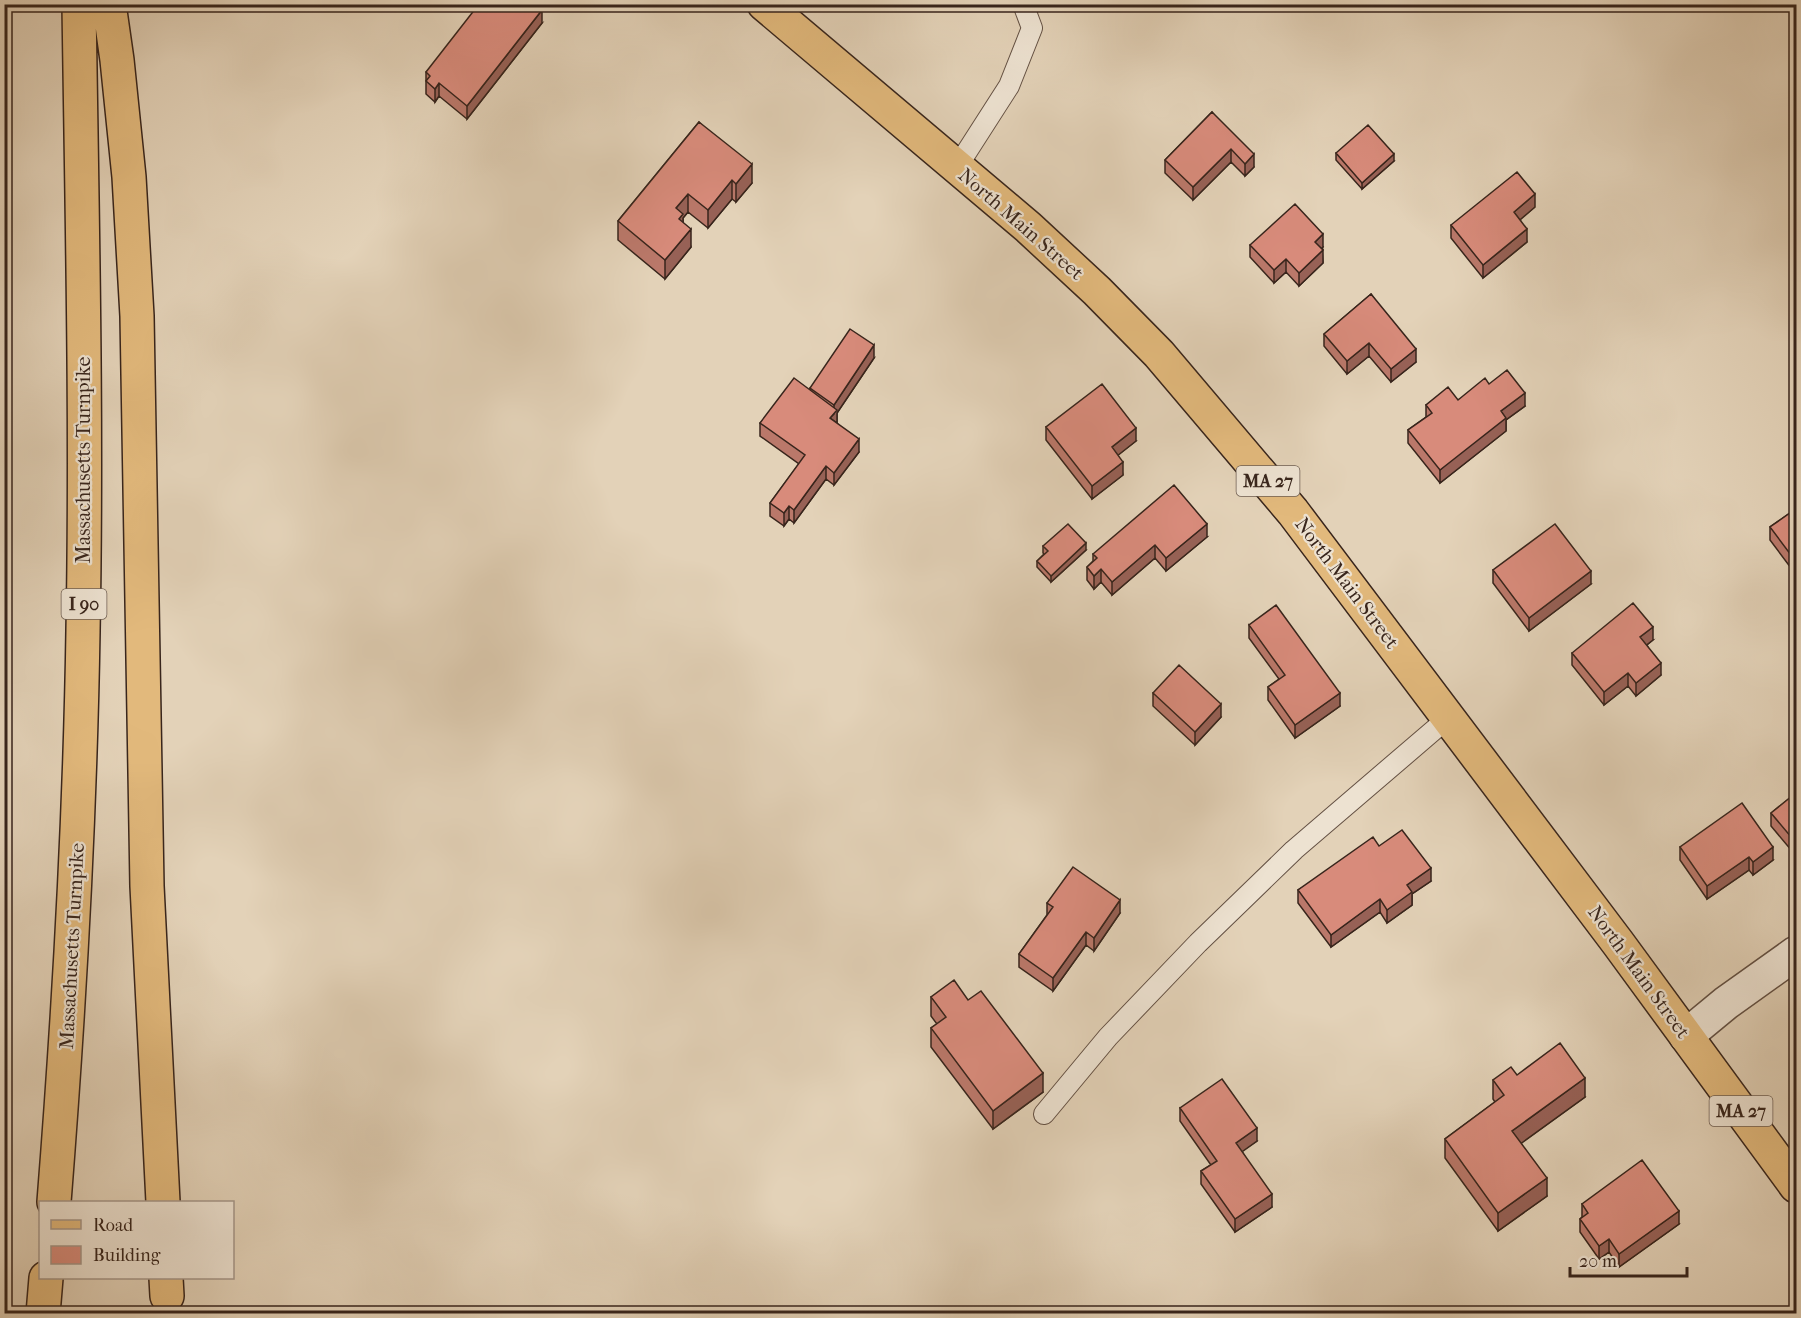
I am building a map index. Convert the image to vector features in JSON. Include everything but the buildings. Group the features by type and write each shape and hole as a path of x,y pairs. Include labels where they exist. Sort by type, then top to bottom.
{"main road":[{"name":"Massachusetts Turnpike","path":"54,1201 66,1061 74,916 84,629 79,4"},
{"path":"109,4 129,177 137,316 147,886 163,1201"},
{"name":"North Main Street","path":"781,9 957,167 1028,227 1097,291 1159,354 1293,512 1797,1186"},
{"path":"42,1314 46,1279"}],"street":[{"path":"1686,1036 1797,953"}],"lane":[{"path":"957,167 1009,86 1032,28 1023,4"},
{"path":"1044,1114 1108,1037 1254,889 1294,850 1448,718"}]}
